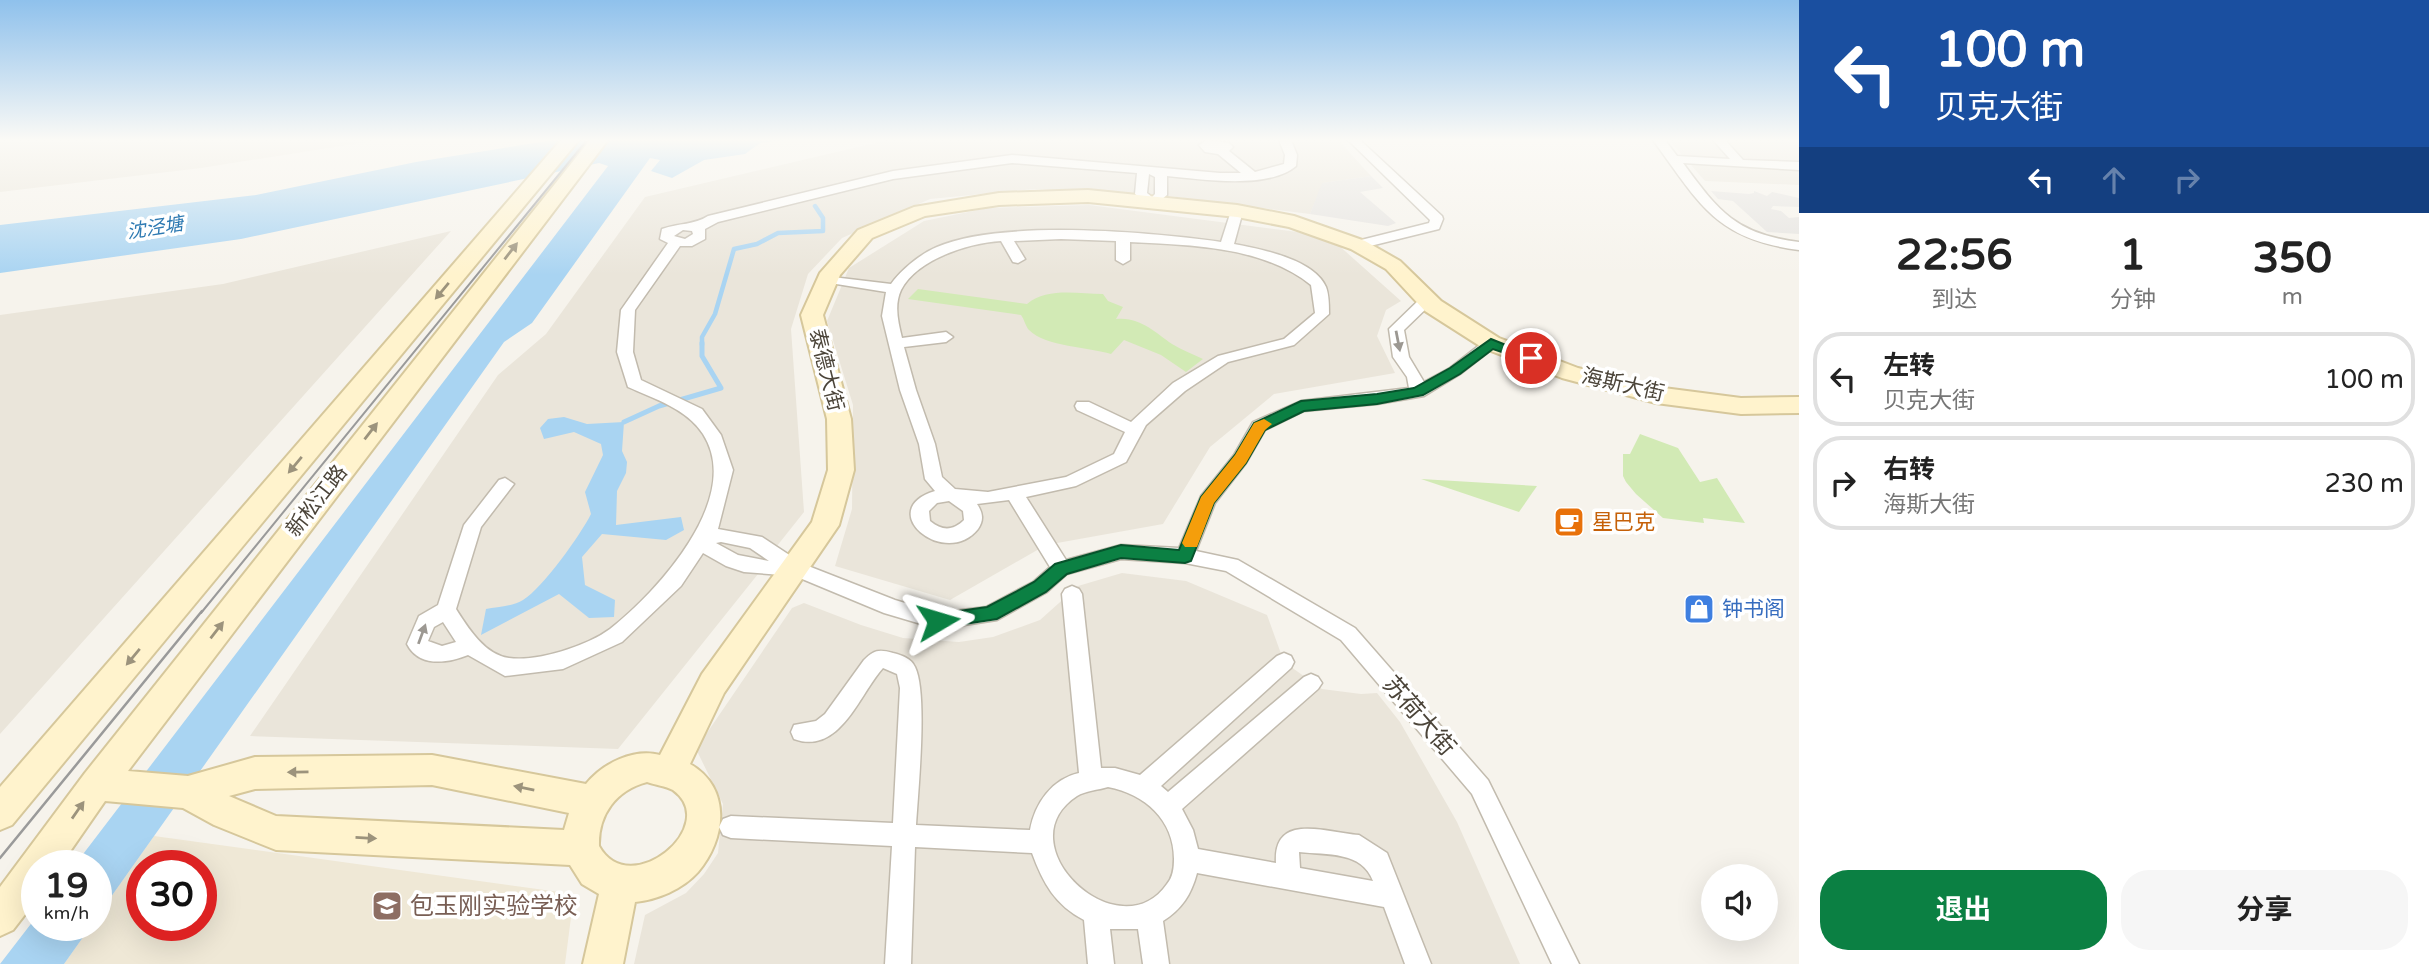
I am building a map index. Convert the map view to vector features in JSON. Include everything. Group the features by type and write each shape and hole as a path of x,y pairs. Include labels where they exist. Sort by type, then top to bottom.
{"street":[{"name":"新松江路","path":"0,813 532,185"},
{"name":"新松江路","path":"51,850 97,784 562,185"},
{"path":"446,610 469,646 505,667 556,663 615,636 674,581 709,528 724,470 713,435 696,413 634,383 625,352 628,310 675,243 695,241 700,236 698,228 713,219 852,185"},
{"path":"1152,203 1161,195 1161,185"},
{"path":"1358,245 1434,226 1437,219 1401,185"},
{"path":"1692,185 1735,230 1779,245 1799,246"},
{"name":"泰德大街","path":"670,770 713,684 825,525 841,470 839,419 812,315 830,273 865,234 921,211 999,199 1088,196 1237,211 1294,222 1358,245"},
{"path":"1226,248 1237,211"},
{"path":"1061,234 1165,239 1226,248 1258,253 1298,266 1318,284 1322,314 1289,342 1223,359 1179,387 1139,422 1120,458 1070,482 988,498 950,495 934,479 890,316 895,289 904,276 941,250 989,238 1061,234"},
{"path":"1006,237 1018,259"},
{"path":"1123,237 1123,260"},
{"name":"海斯大街","path":"1358,245 1393,265 1427,300 1491,343 1570,373 1656,395 1741,406 1799,405"},
{"path":"829,279 895,289"},
{"path":"1418,392 1415,377 1401,357 1396,329 1427,300"},
{"path":"898,343 946,337"},
{"path":"1185,556 1207,501 1240,459 1259,426 1301,406 1418,392 1455,371 1491,343"},
{"path":"1083,406 1135,430"},
{"path":"469,646 445,655 430,654 417,644 426,622 446,610 473,525 505,484"},
{"path":"701,540 721,534 742,537 773,551 796,569 891,607 938,621 990,614 1040,587 1061,569 1014,493"},
{"name":"苏荷大街","path":"1061,569 1121,552 1185,556 1231,565 1348,634 1480,787 1566,964"},
{"path":"1072,594 1091,778"},
{"path":"803,732 824,728 879,658 896,662 906,669 911,688 898,964"},
{"path":"1143,787 1284,662"},
{"path":"1167,807 1311,683"},
{"path":"647,768 670,770 691,782 702,798 704,827 694,851 677,868 644,884 620,884 599,875 588,864 581,848 579,832 591,801 613,780 629,772 647,768"},
{"path":"97,784 188,792 255,773 432,770 591,801"},
{"path":"1091,778 1117,778 1143,787 1167,807 1179,823 1186,841 1188,859 1185,877 1178,893 1149,914 1123,918 1096,913 1074,901 1057,884 1045,864 1040,842 1042,819 1053,799 1069,785 1091,778"},
{"path":"188,792 226,813 276,833 581,848"},
{"path":"731,827 1040,842"},
{"path":"1289,878 1287,847 1295,840 1359,847 1378,861 1418,964"},
{"path":"1188,859 1394,897"},
{"path":"603,964 620,884"},
{"name":"新松江路","path":"0,917 21,890"},
{"path":"1096,913 1101,964"},
{"path":"1149,914 1156,964"}],"shaded area":[{"path":"0,185 59,185 0,192"},
{"path":"696,185 1322,185 1310,214 1161,195 1035,189 930,199 842,238 808,274 791,329 804,512 762,569 618,749 250,736 498,375 546,334 645,197"},
{"path":"1321,185 1380,185 1383,188 1360,192 1396,223 1388,226 1310,214"},
{"path":"1711,191 1749,194 1754,191 1767,196 1772,192 1799,198 1799,207 1773,206 1771,209 1781,211 1789,218 1799,217 1799,234 1767,232 1733,201 1718,199"},
{"path":"1089,205 1298,232 1336,243 1401,301 1386,310 1377,336 1395,373 1274,394 1210,447 1163,524 1046,545 950,600 835,566 852,509 853,405 827,321 849,268 924,221 988,208"},
{"path":"451,231 0,734 0,315 223,284"},
{"path":"1122,573 1186,581 1267,615 1284,662 1322,689 1361,694 1377,693 1400,722 1457,822 1520,964 634,964 645,915 686,893 704,874 718,853 723,804 696,749 792,608 804,603 903,638 959,642 993,637 1040,620 1078,586"},
{"name":"包玉刚实验学校","path":"154,836 574,894 565,964 64,964 80,941 112,941 112,895 126,876 126,941 217,941 217,850 144,850"}],"green space":[{"path":"918,289 1027,304 1053,293 1103,294 1108,301 1123,307 1116,319 1139,322 1172,344 1203,359 1186,372 1161,355 1124,340 1111,354 1057,343 1029,330 1021,315 908,299"},
{"path":"1640,434 1678,448 1700,482 1717,478 1745,523 1703,518 1704,523 1663,518 1636,494 1623,476 1623,454 1630,454"},
{"path":"1421,479 1537,486 1519,512"}],"water":[{"name":"沈泾塘","path":"305,185 495,185 241,239 0,273 0,225 256,195"},
{"path":"594,185 631,185 532,323 504,342 144,850 126,850 126,876 112,895 112,850 86,850"},
{"path":"564,417 587,424 624,422 622,451 627,462 626,473 617,491 616,525 681,517 684,530 666,540 602,534 582,557 585,585 615,600 614,617 589,618 559,594 481,635 486,609 515,604 531,594 561,560 591,514 585,492 603,455 601,444 574,432 544,439 540,428 548,419"},
{"path":"21,937 21,941 80,941 64,964 0,964"}],"waterway":[{"path":"624,422 659,406 721,388 702,356 702,337 715,314 734,249 757,244 778,233 823,231 823,218 815,206"}],"tram line":[{"path":"201,613 550,185"},
{"path":"0,858 202,611"}],"slow traffic":[{"path":"1191,543 1207,501 1240,459 1259,426 1264,424"}],"place":[{"name":"星巴克","path":"1569,522"},
{"name":"钟书阁","path":"1699,609"},
{"name":"包玉刚实验学校","path":"387,906"}],"route":[{"path":"938,621 990,614 1040,587 1061,569 1121,552 1185,556 1207,501 1240,459 1259,426 1301,406 1418,392 1455,371 1491,343 1531,358"}]}
